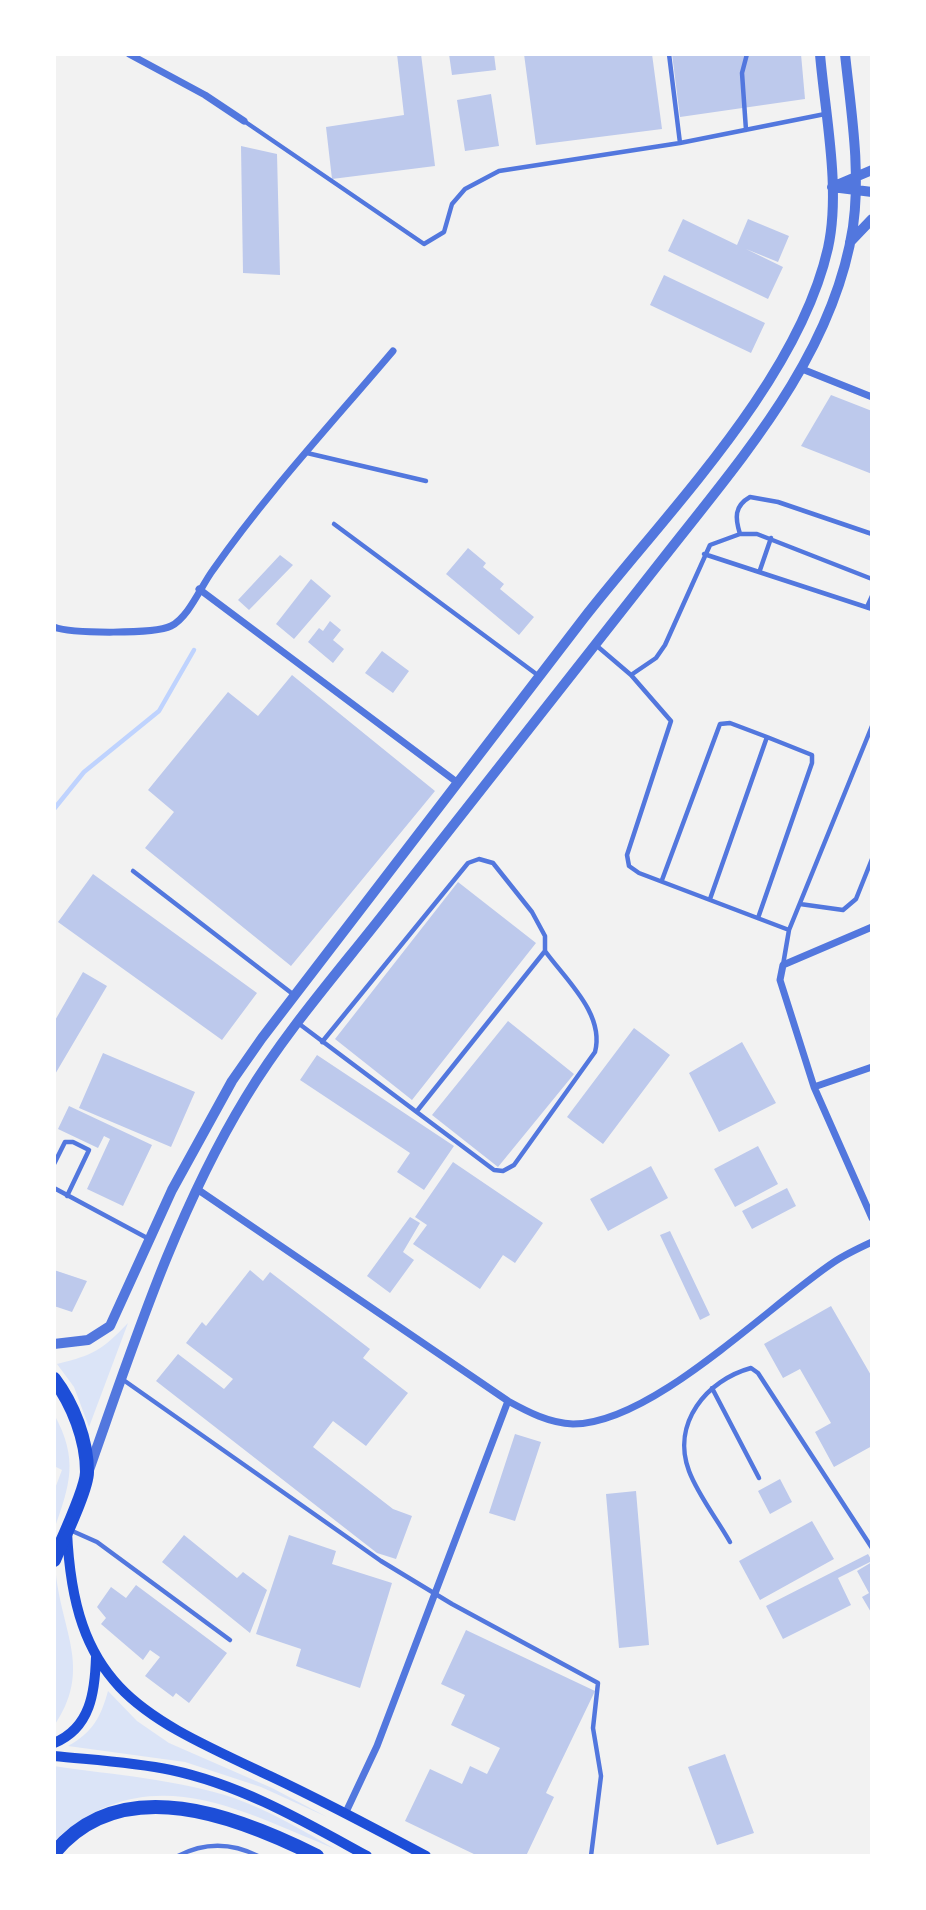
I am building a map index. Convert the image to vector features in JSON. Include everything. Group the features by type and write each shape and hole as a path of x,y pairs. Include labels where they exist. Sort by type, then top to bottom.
{"highway":[{"path":"54,1379 65,1394 77,1422 88,1474 54,1560"},
{"path":"54,1853 64,1841 93,1821 139,1807 228,1817 261,1828 317,1856"}],"main road":[{"path":"67,1529 72,1596 79,1620 96,1657 127,1695 156,1720 346,1812 426,1856"},
{"path":"54,1743 78,1726 90,1707 95,1687 96,1657"},
{"path":"54,1756 149,1767 204,1779 278,1808 368,1856"}],"street":[{"path":"129,54 205,95 244,121"},
{"path":"54,1343 88,1340 110,1326 172,1190 232,1082 295,995 539,676 730,436 775,373 817,284 831,231 832,187 820,54"},
{"path":"88,1474 159,1277 197,1189 246,1097 297,1023 597,646 754,441 802,369 822,326 849,242 857,174 845,54"},
{"path":"832,187 857,174 872,170"},
{"path":"832,187 854,192 872,192"},
{"path":"849,242 872,219"},
{"path":"54,627 77,632 153,629 172,625 240,532 393,351"},
{"path":"802,369 872,397"},
{"path":"199,589 458,783"},
{"path":"872,927 783,965 780,980 814,1087 872,1218"},
{"path":"814,1087 872,1067"},
{"path":"197,1189 508,1401 554,1422 574,1424 621,1412 656,1394 835,1261 872,1242"},
{"path":"346,1812 377,1746 508,1401"}],"lane":[{"path":"669,54 680,143"},
{"path":"746,130 742,73 747,54"},
{"path":"244,121 424,244 444,232 452,204 465,188 499,171 680,143 825,114"},
{"path":"307,453 426,481"},
{"path":"740,534 736,512 739,505 750,498 778,502 872,534"},
{"path":"334,524 539,676"},
{"path":"631,675 656,659 665,645 705,554 719,540 740,534 771,538 872,579"},
{"path":"760,570 771,538"},
{"path":"705,554 869,608 872,596"},
{"path":"597,646 631,675 671,721 627,855 629,866 639,873 789,930"},
{"path":"662,880 720,724 730,723 806,751 812,755 812,763 758,918"},
{"path":"783,965 789,930 872,726"},
{"path":"710,899 766,737"},
{"path":"297,1023 322,1042 417,1111 494,1170 503,1171 514,1165 595,1052 599,1037 596,1021 545,951 545,936 532,912 493,863 479,859 468,863 322,1042"},
{"path":"800,904 843,910 856,899 872,859"},
{"path":"133,871 295,995"},
{"path":"417,1111 545,951"},
{"path":"54,1164 65,1142 74,1142 89,1150 67,1196"},
{"path":"54,1188 149,1239"},
{"path":"730,1542 688,1471 684,1443 690,1415 704,1393 742,1370 751,1368 758,1373 872,1549"},
{"path":"121,1379 381,1561 435,1594 598,1683 593,1728 601,1776 591,1856"},
{"path":"712,1388 759,1478"},
{"path":"67,1529 97,1542 230,1640"},
{"path":"178,1856 205,1847 229,1845 258,1856"}],"shaded area":[{"path":"128,1323 89,1427 74,1387 57,1364 97,1350"},
{"path":"54,1414 67,1445 69,1472 68,1485 54,1530 54,1491 62,1470 54,1466"},
{"path":"56,1575 73,1669 65,1706 54,1726"},
{"path":"108,1691 137,1721 169,1743 272,1788 327,1817 261,1787 185,1762 68,1746 89,1730 102,1709"},
{"path":"54,1766 167,1782 234,1798 273,1815 335,1849 227,1806 192,1798 157,1796 123,1801 89,1816 54,1841"}],"building":[{"path":"397,54 421,54 435,166 332,179 326,127 404,115"},
{"path":"449,54 494,54 496,70 452,75"},
{"path":"524,54 652,54 662,129 536,145"},
{"path":"672,54 801,54 805,99 680,117"},
{"path":"491,94 499,146 465,151 457,100"},
{"path":"241,146 277,154 280,275 243,273"},
{"path":"683,219 737,245 748,219 789,236 778,262 746,249 783,267 768,299 668,251"},
{"path":"664,275 765,323 751,353 650,305"},
{"path":"831,395 872,411 872,474 801,446"},
{"path":"468,548 486,563 483,567 504,584 500,589 534,617 519,635 446,574"},
{"path":"280,555 293,565 249,610 238,600"},
{"path":"311,579 331,596 294,639 276,624"},
{"path":"330,621 341,630 333,640 344,649 333,663 308,642 319,628 323,631"},
{"path":"382,651 409,671 393,693 365,673"},
{"path":"292,675 435,791 291,966 145,848 174,812 148,790 228,692 258,716"},
{"path":"93,874 257,993 222,1040 58,922"},
{"path":"458,882 536,943 412,1100 335,1039"},
{"path":"83,972 107,986 54,1076 54,1022"},
{"path":"508,1021 574,1074 498,1167 432,1115"},
{"path":"634,1028 670,1055 603,1144 567,1117"},
{"path":"742,1042 776,1103 719,1132 689,1073"},
{"path":"103,1053 195,1092 171,1147 79,1108"},
{"path":"317,1055 454,1146 424,1190 397,1172 410,1153 300,1080"},
{"path":"69,1106 152,1145 123,1206 87,1189 110,1139 104,1136 98,1148 58,1129"},
{"path":"758,1146 778,1184 735,1207 714,1169"},
{"path":"453,1162 543,1223 515,1263 503,1255 480,1289 413,1244 427,1225 415,1217"},
{"path":"651,1166 668,1198 608,1231 590,1199"},
{"path":"787,1188 796,1206 752,1229 742,1211"},
{"path":"410,1217 420,1223 403,1252 414,1260 390,1293 367,1276"},
{"path":"670,1231 710,1315 700,1320 660,1235"},
{"path":"54,1270 87,1281 72,1312 54,1306"},
{"path":"250,1270 263,1281 270,1272 370,1349 363,1358 408,1393 366,1446 333,1421 313,1447 393,1509 412,1516 396,1559 377,1553 156,1381 178,1354 224,1389 233,1379 186,1343 202,1322 206,1326"},
{"path":"831,1306 872,1377 872,1446 834,1467 815,1432 831,1423 800,1369 783,1378 764,1344"},
{"path":"515,1434 541,1442 515,1521 489,1513"},
{"path":"780,1479 792,1502 770,1514 758,1491"},
{"path":"636,1491 649,1645 619,1648 606,1494"},
{"path":"812,1521 834,1559 760,1600 739,1561"},
{"path":"184,1535 237,1578 243,1572 267,1590 250,1633 162,1562"},
{"path":"289,1535 336,1551 332,1564 392,1583 360,1688 296,1666 301,1649 256,1634"},
{"path":"868,1554 872,1561 838,1578 851,1605 783,1639 766,1606"},
{"path":"872,1562 872,1614 862,1597 869,1593 857,1571"},
{"path":"136,1585 227,1653 189,1703 176,1693 173,1697 145,1676 160,1657 150,1650 143,1660 101,1624 106,1618 97,1607 111,1587 126,1598"},
{"path":"466,1630 595,1691 546,1793 554,1797 526,1856 478,1856 405,1821 430,1769 462,1784 470,1766 487,1774 500,1748 451,1725 465,1695 441,1684"},
{"path":"725,1754 754,1833 717,1845 688,1767"}],"waterway":[{"path":"54,809 84,772 159,711 194,650"}]}
